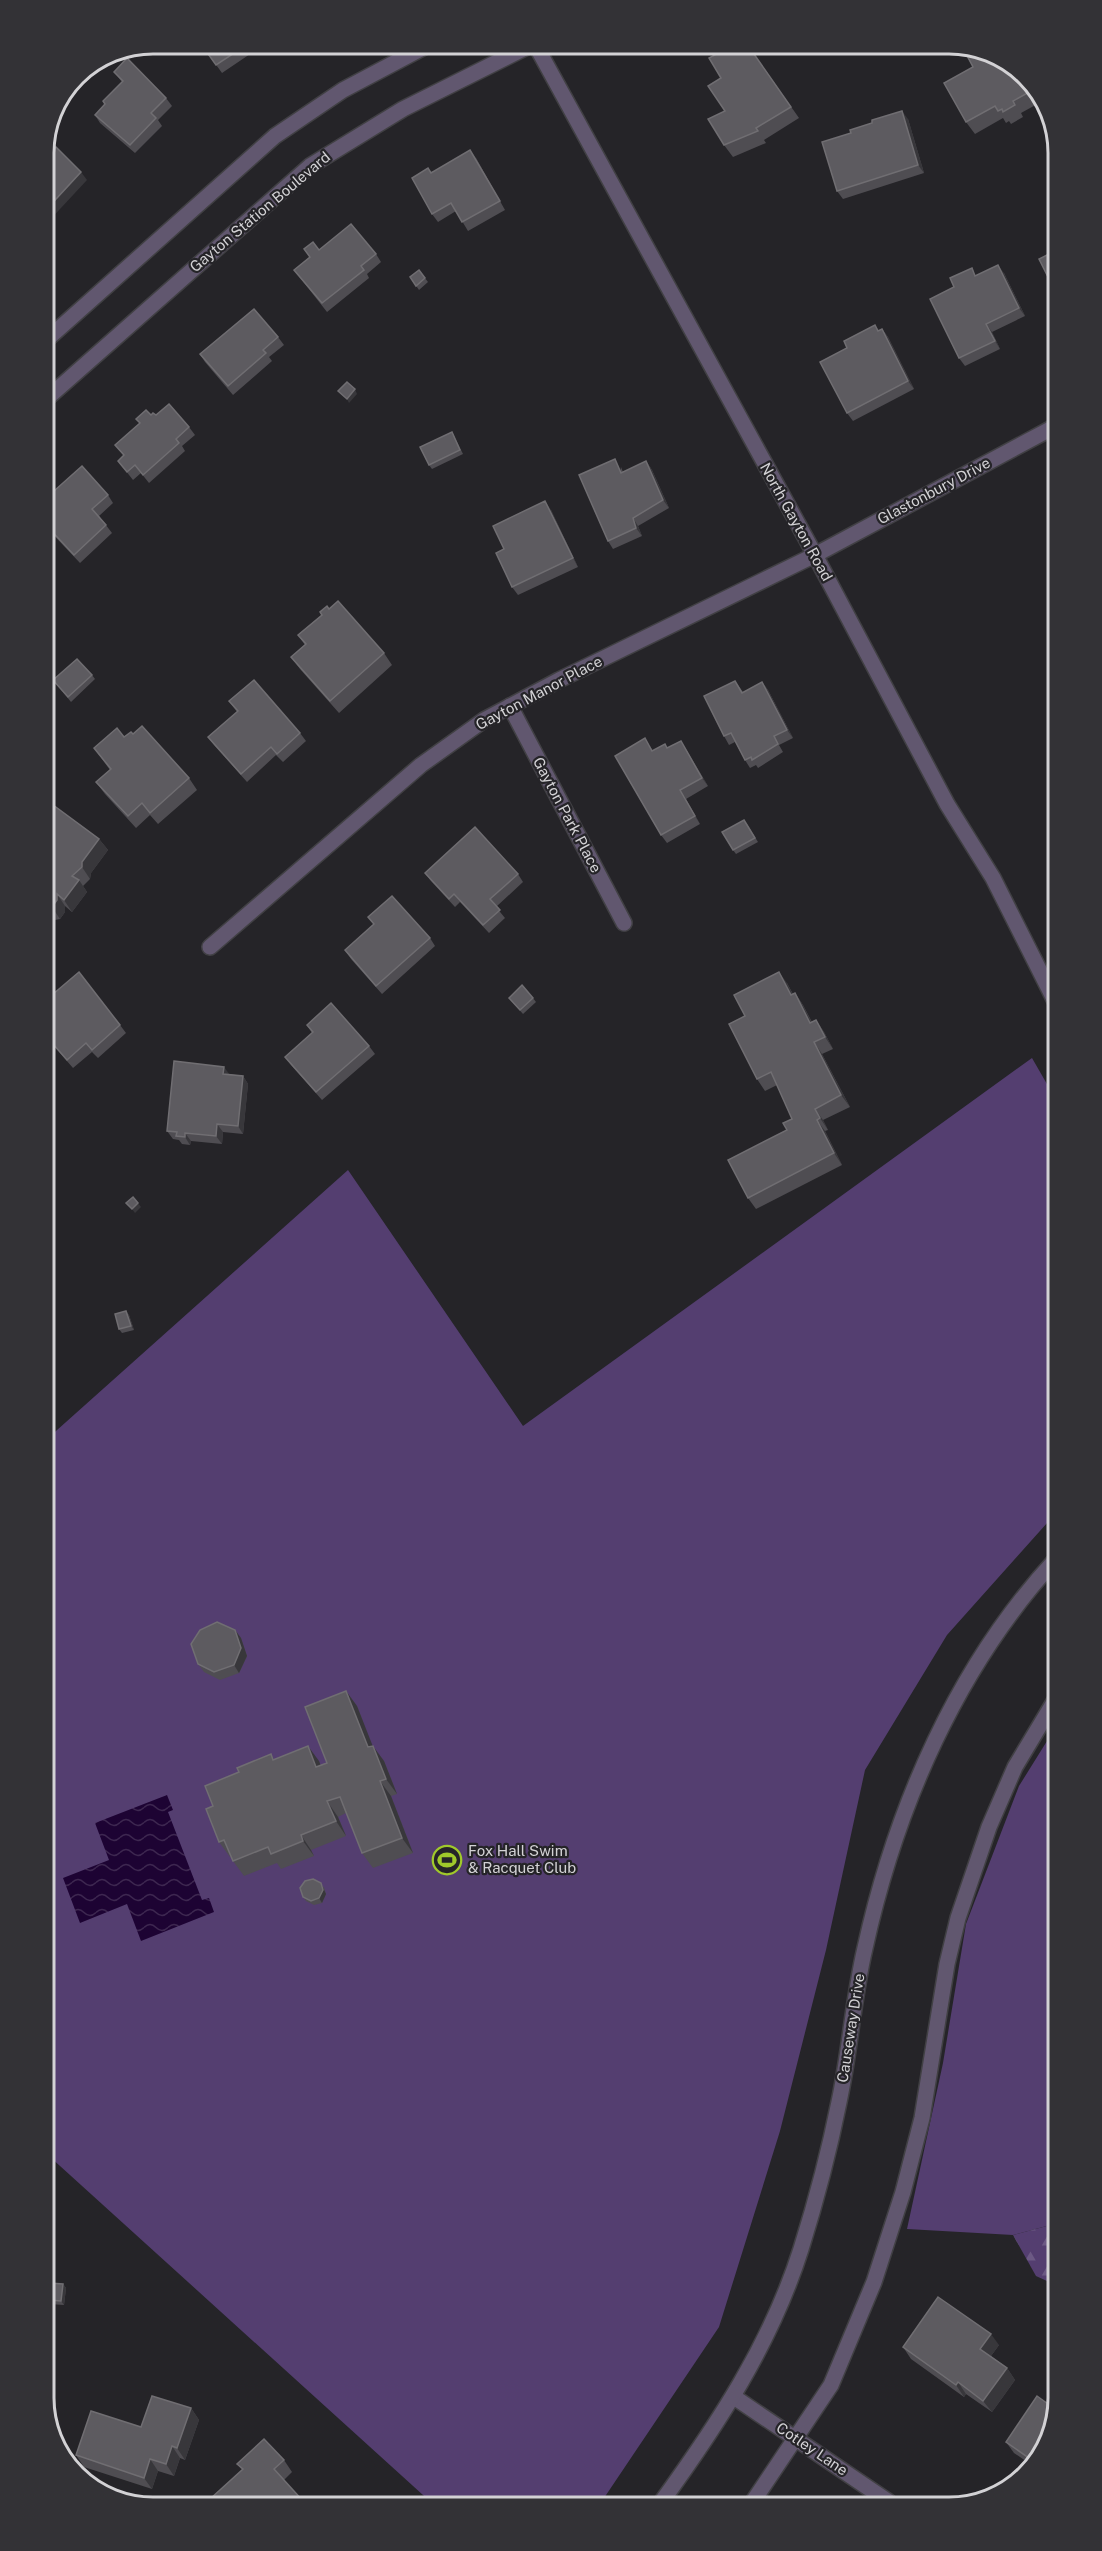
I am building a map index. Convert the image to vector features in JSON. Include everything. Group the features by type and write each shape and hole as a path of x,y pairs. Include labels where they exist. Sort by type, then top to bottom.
{"street":[{"path":"54,333 275,136 343,90 411,54"},
{"name":"Gayton Station Boulevard","path":"54,392 310,166 403,109 514,54"},
{"name":"North Gayton Road","path":"539,54 815,555 947,804 993,878 1048,987"},
{"name":"Glastonbury Drive","path":"815,555 1048,430"},
{"name":"Gayton Manor Place","path":"210,948 421,765 484,720 815,555"},
{"name":"Gayton Park Place","path":"510,706 624,923"},
{"name":"Causeway Drive","path":"665,2497 734,2397 777,2311 801,2250 839,2101 864,1951 884,1867 909,1797 946,1718 999,1631 1048,1569"},
{"path":"756,2497 831,2385 874,2282 903,2192 922,2118 957,1917 993,1817 1015,1767 1048,1712"},
{"name":"Cotley Lane","path":"734,2397 882,2497"}],"green space":[{"name":"Fox Hall Swim & Racquet Club","path":"1032,1058 1048,1086 1048,1522 947,1635 865,1770 826,1950 780,2131 719,2327 605,2497 425,2497 54,2161 54,1433 348,1170 523,1426"},
{"path":"1048,1739 1048,2226 1013,2235 907,2229 943,2063 966,1924 1019,1786"},
{"path":"1048,2226 1048,2281 1036,2276 1013,2235"}],"water":[{"path":"167,1795 173,1810 168,1812 202,1900 209,1898 214,1912 141,1941 127,1904 80,1923 63,1878 109,1860 95,1823"}],"building":[{"path":"208,54 233,54 216,65"},
{"path":"716,54 754,54 791,107 756,128 758,131 724,145 708,119 725,111 708,86 721,78 709,58"},
{"path":"967,56 998,67 1019,83 1027,93 1013,101 1015,105 1003,112 1002,109 998,111 995,106 966,122 944,83 973,67"},
{"path":"127,58 166,98 151,113 156,118 130,145 95,115 105,104 103,101 123,81 114,72"},
{"path":"902,111 918,165 837,191 822,142 851,133 850,130 872,123 872,120"},
{"path":"56,147 81,172 54,201 54,149"},
{"path":"470,150 500,201 462,222 451,203 432,214 412,178 428,168 431,173"},
{"path":"351,224 376,254 361,266 364,270 322,303 294,270 310,257 304,249 313,242 319,250"},
{"path":"1048,254 1048,277 1039,259"},
{"path":"998,265 1019,308 986,324 995,341 959,358 930,299 954,287 950,278 972,268 975,276"},
{"path":"419,270 425,278 416,286 410,277"},
{"path":"254,309 278,337 263,350 266,353 228,386 200,354"},
{"path":"875,325 878,331 882,329 908,381 847,413 820,362 847,348 844,341"},
{"path":"347,382 355,389 347,399 338,391"},
{"path":"169,404 189,427 176,439 179,443 143,475 135,465 127,472 118,461 124,455 115,445 140,423 136,419 146,410 151,415 153,413 156,415"},
{"path":"452,432 460,450 429,465 420,447"},
{"path":"615,459 621,473 646,461 663,500 633,518 636,528 608,541 579,475"},
{"path":"82,466 108,495 92,509 106,525 74,555 54,534 54,491"},
{"path":"545,501 573,558 512,587 496,553 504,549 493,526"},
{"path":"338,601 384,653 330,701 291,657 306,644 298,635 322,615 320,612 327,606 329,609"},
{"path":"77,659 92,675 68,697 54,679"},
{"path":"254,680 300,733 277,754 271,747 241,774 208,737 238,711 229,701"},
{"path":"735,681 742,693 762,682 787,730 774,736 778,744 752,760 751,757 745,760 731,733 724,736 704,696"},
{"path":"142,726 189,778 150,813 142,803 128,816 96,782 111,769 94,748 117,728 124,737 131,732 133,734"},
{"path":"645,738 652,751 665,744 667,748 681,741 702,778 680,790 695,816 661,835 615,756"},
{"path":"54,806 99,839 82,862 82,867 72,876 79,880 64,900 57,894 54,904"},
{"path":"744,820 755,838 733,850 722,832"},
{"path":"475,827 518,874 490,899 500,910 483,925 454,894 449,899 425,873"},
{"path":"392,896 430,938 376,986 345,950 374,924 368,917"},
{"path":"79,972 120,1025 92,1050 86,1043 67,1060 54,1045 54,993"},
{"path":"779,972 791,995 795,993 810,1023 816,1020 825,1037 814,1042 841,1095 815,1109 820,1118 817,1120 834,1153 748,1198 728,1160 787,1130 783,1123 792,1119 771,1072 757,1079 729,1024 745,1016 734,995"},
{"path":"522,985 533,998 520,1010 509,998"},
{"path":"331,1003 369,1046 316,1092 285,1057 313,1032 307,1025"},
{"path":"174,1061 224,1067 223,1074 243,1076 238,1126 217,1124 216,1136 185,1133 185,1137 176,1136 177,1132 167,1131"},
{"path":"133,1197 138,1203 132,1209 126,1203"},
{"path":"126,1311 131,1326 119,1329 115,1314"},
{"path":"217,1622 235,1630 241,1648 234,1665 214,1672 198,1664 191,1644 200,1630"},
{"path":"346,1691 368,1747 373,1746 386,1779 380,1781 402,1838 362,1853 340,1797 327,1801 336,1821 301,1835 303,1841 271,1854 268,1847 233,1861 224,1840 219,1842 206,1809 213,1806 205,1786 239,1772 237,1768 271,1754 273,1760 308,1746 316,1767 327,1763 305,1707"},
{"path":"313,1879 321,1883 323,1890 319,1898 311,1901 303,1897 300,1888 305,1881"},
{"path":"54,2283 63,2284 61,2301 54,2300"},
{"path":"938,2297 991,2334 980,2349 1007,2368 983,2401 958,2382 956,2385 903,2347"},
{"path":"152,2396 191,2408 177,2448 172,2446 166,2464 150,2459 144,2478 76,2455 91,2411 141,2427"},
{"path":"1037,2396 1047,2404 1043,2430 1028,2457 1006,2442"},
{"path":"264,2439 284,2460 274,2469 299,2497 212,2497 243,2469 237,2464"}],"place":[{"name":"Fox Hall Swim & Racquet Club","path":"447,1860"}]}
